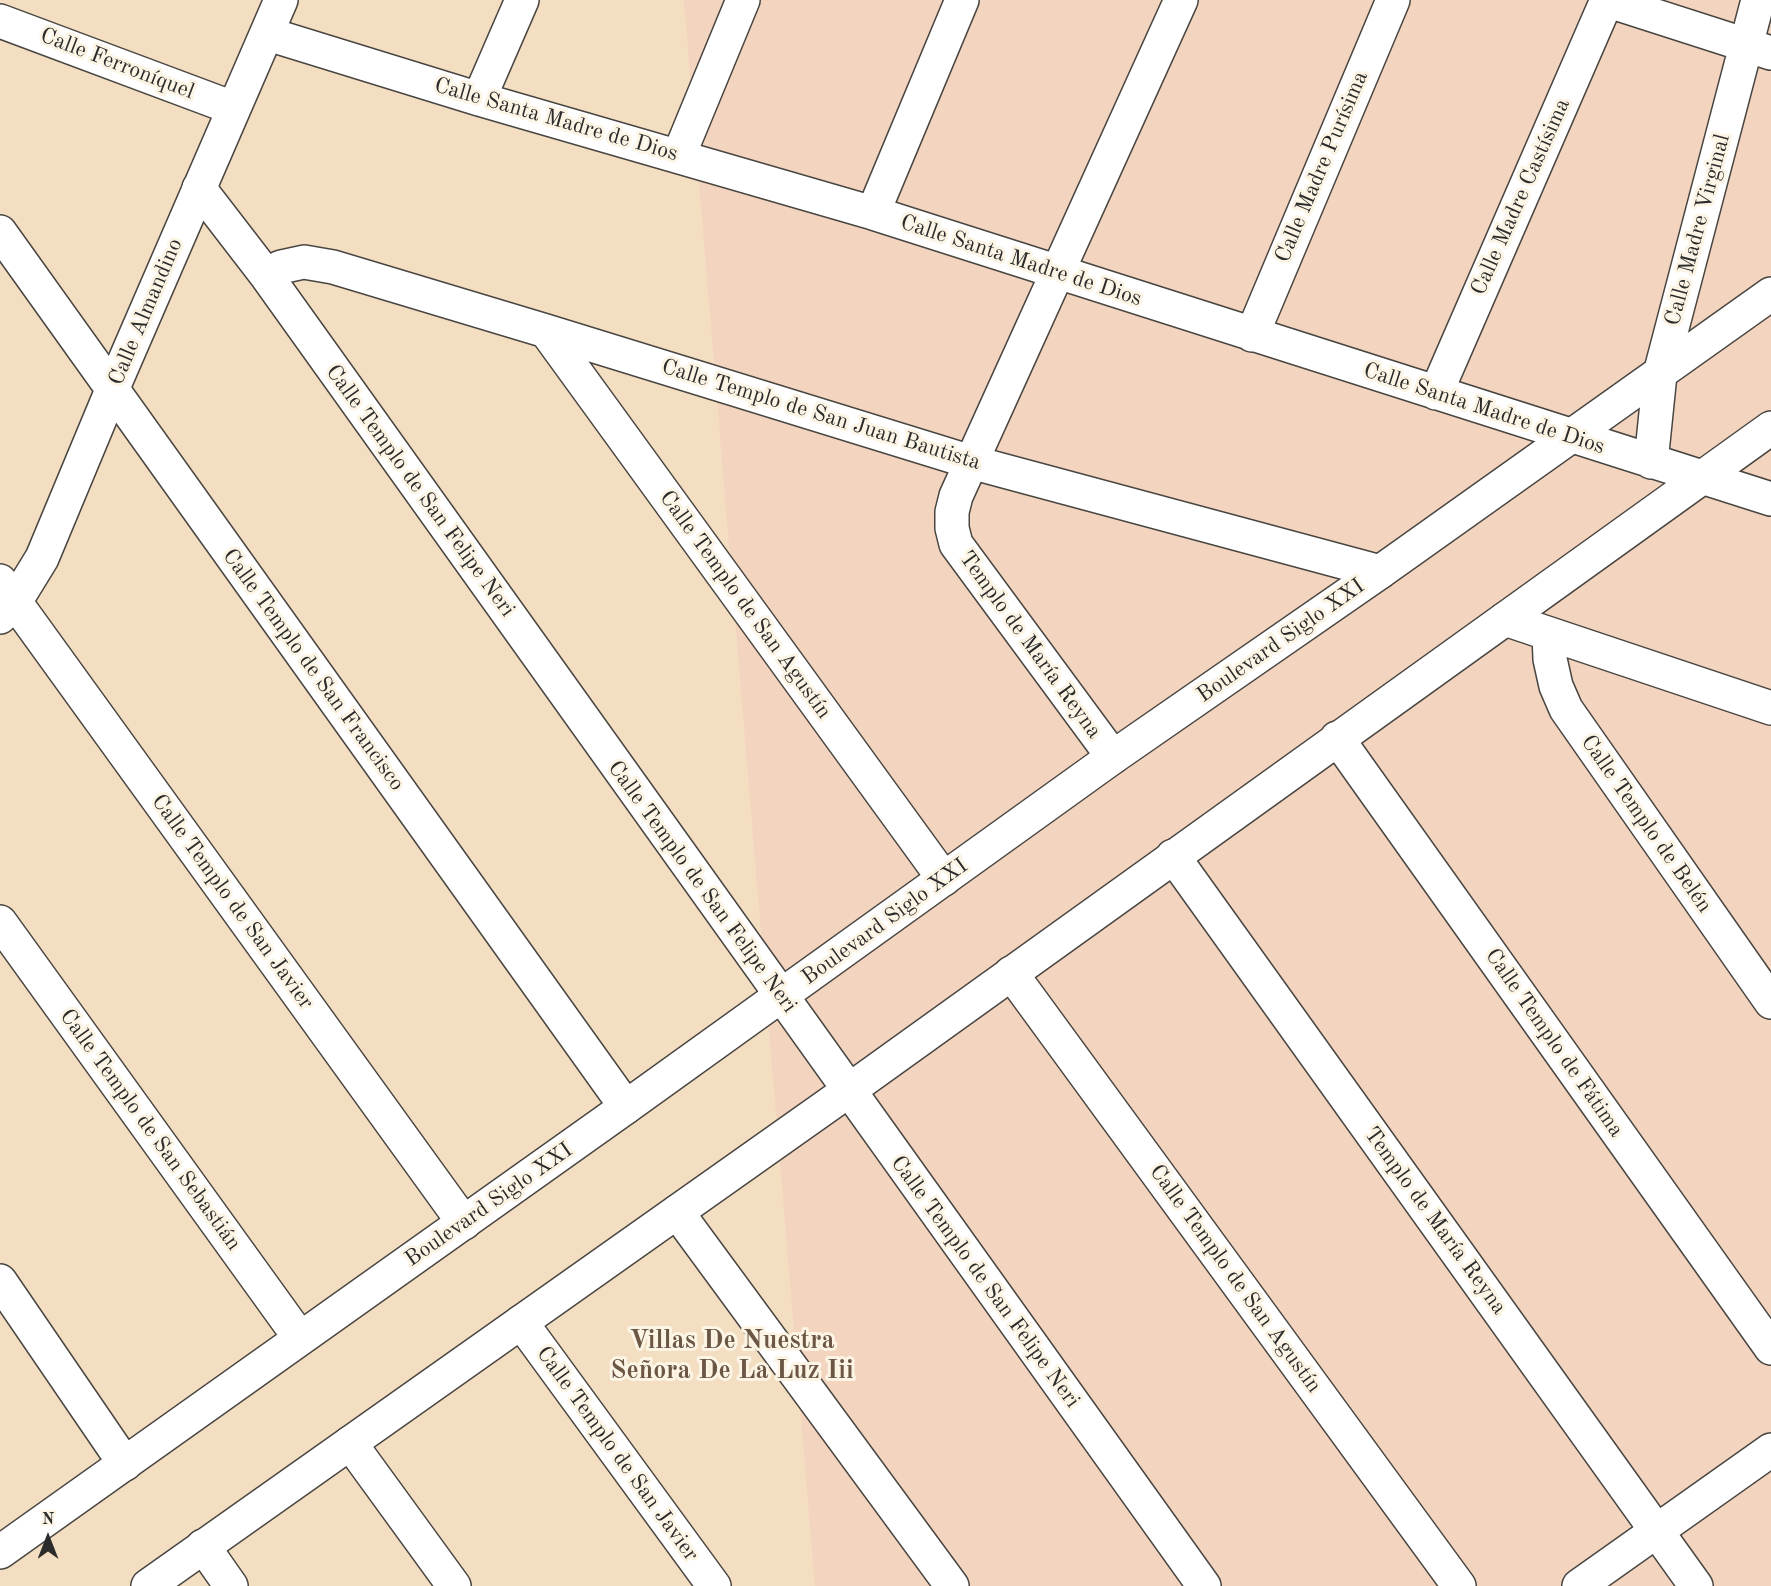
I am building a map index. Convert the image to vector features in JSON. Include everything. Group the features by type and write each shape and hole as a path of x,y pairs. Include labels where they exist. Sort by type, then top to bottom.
{"street":[{"name":"Calle Almandino","path":"5,600 42,558 281,0"},
{"path":"479,99 522,0"},
{"path":"679,155 743,0"},
{"path":"873,213 962,0"},
{"name":"Templo de María Reyna","path":"1113,757 956,544 952,528 952,512 956,496 971,462 1181,0"},
{"name":"Calle Madre Purísima","path":"1252,335 1393,0"},
{"path":"1607,0 1759,50"},
{"name":"Calle Madre Castísima","path":"1436,393 1607,0"},
{"name":"Calle Madre Virginal","path":"1651,462 1660,374 1759,50 1758,0"},
{"name":"Calle Ferroníquel","path":"0,21 233,108"},
{"name":"Calle Santa Madre de Dios","path":"268,33 479,99 873,213 1771,499"},
{"name":"Calle Templo de San Felipe Neri","path":"200,188 266,275 1203,1586"},
{"name":"Calle Templo de San Francisco","path":"0,232 627,1107"},
{"name":"Calle Templo de San Juan Bautista","path":"266,275 281,267 304,262 333,267 971,462 1380,572"},
{"name":"Boulevard Siglo XXI","path":"0,1552 627,1107 1113,757 1380,572 1771,294"},
{"name":"Calle Templo de San Agustín","path":"546,331 944,879"},
{"path":"148,1586 848,1091 1771,428"},
{"name":"Calle Templo de San Javier","path":"5,600 464,1223"},
{"path":"1505,619 1771,708"},
{"name":"Calle Templo de Belén","path":"1549,634 1550,659 1554,677 1566,709 1771,1002"},
{"name":"Calle Templo de Fátima","path":"1337,738 1771,1348"},
{"name":"Templo de María Reyna","path":"1173,856 1696,1586"},
{"name":"Calle Templo de San Sebastián","path":"0,922 300,1338"},
{"name":"Calle Templo de San Agustín","path":"1011,972 1459,1586"},
{"path":"677,1212 952,1586"},
{"path":"0,1281 125,1464"},
{"name":"Calle Templo de San Javier","path":"521,1322 714,1586"},
{"path":"350,1443 454,1586"},
{"path":"1579,1586 1771,1450"},
{"path":"203,1546 231,1586"}],"shaded area":[{"path":"684,0 1771,0 1771,1586 815,1586"}],"district":[{"name":"Villas De Nuestra Señora De La Luz Iii","path":"732,1356"}]}
